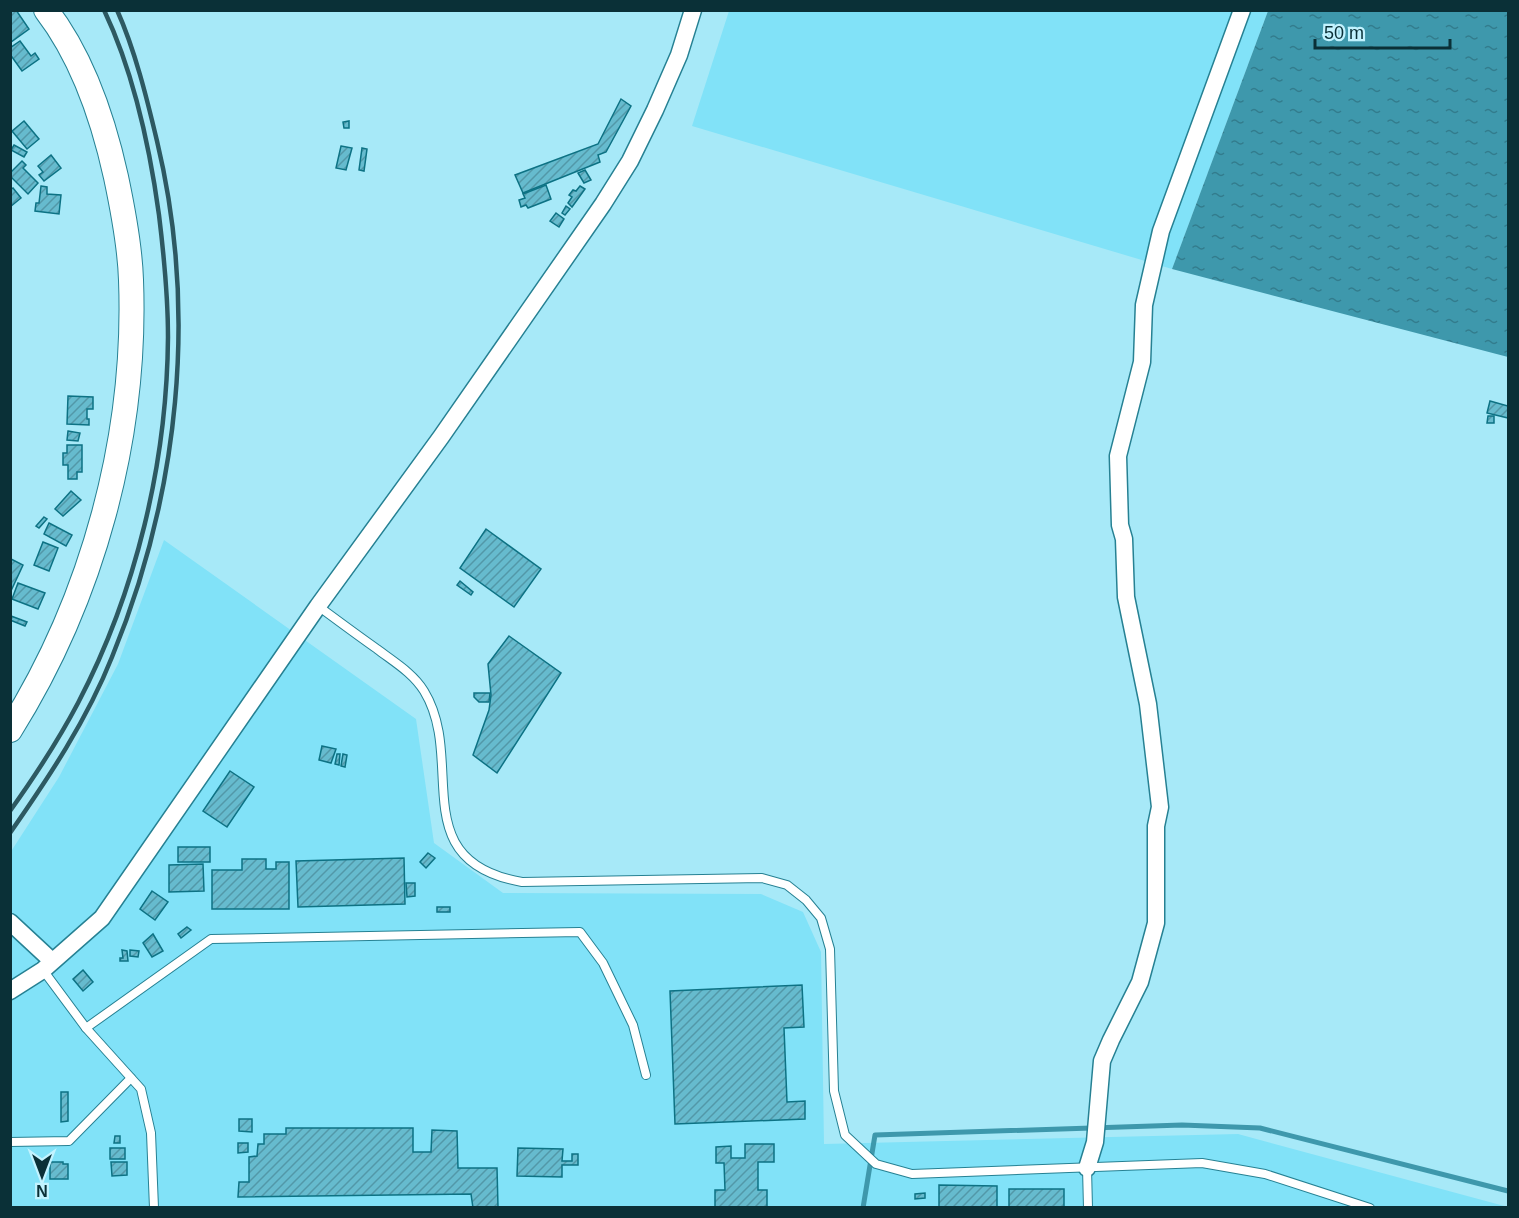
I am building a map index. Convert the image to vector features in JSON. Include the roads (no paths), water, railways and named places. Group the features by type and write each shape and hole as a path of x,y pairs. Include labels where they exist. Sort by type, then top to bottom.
{"street":[{"path":"10,730 52,658 80,589 103,513 121,437 131,363 131,278 120,197 105,131 86,80 59,27 46,10"},
{"path":"10,991 47,965 102,918 318,606 441,437 630,161 679,55 693,10"},
{"path":"1087,1168 1095,1142 1102,1061 1140,981 1156,923 1156,826 1160,807 1148,704 1126,597 1118,456 1142,362 1144,305 1161,231 1242,10"},
{"path":"10,922 47,965"}],"lane":[{"path":"318,606 413,676 425,692 434,714 438,736 442,795 448,829 460,849 477,866 501,878 522,882 762,878 787,885 806,900 821,918 830,949 834,1091 845,1135 876,1164 912,1174 1202,1163 1264,1174 1370,1208"},
{"path":"86,1028 211,939 580,932 603,963 633,1025 646,1075"},
{"path":"47,965 86,1028 141,1089 151,1133 154,1208"},
{"path":"10,1142 69,1141 131,1078"},
{"path":"1087,1168 1088,1208"}],"water":[{"path":"1268,11 1508,11 1508,357 1172,269"}],"waterway":[{"path":"863,1208 875,1135 1182,1125 1260,1128 1508,1191"}],"railway":[{"path":"10,811 46,758 78,703 116,617 132,572 144,526 162,432 168,322 159,215 151,164 132,84 104,10"},
{"path":"10,833 79,726 112,657 135,595 153,532 166,467 175,402 178,336 177,271 170,206 145,92 117,10"}]}
